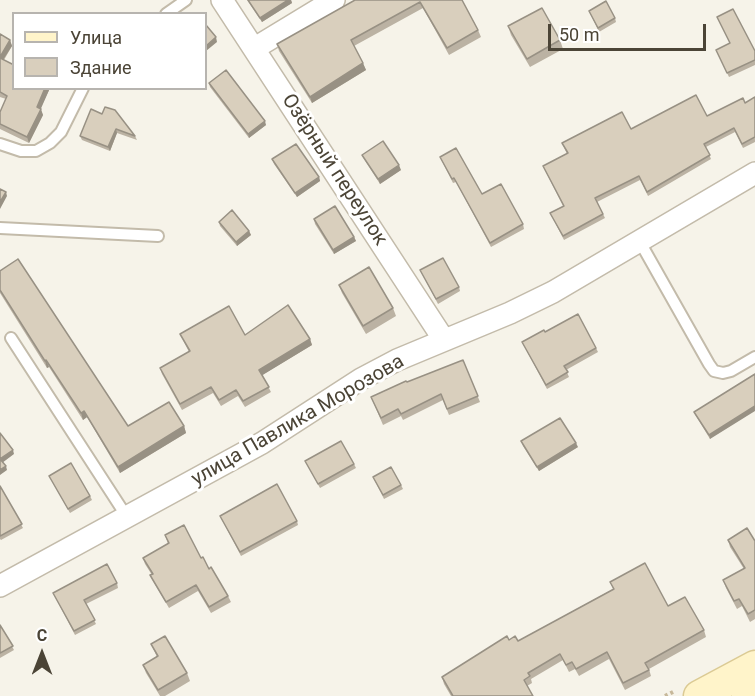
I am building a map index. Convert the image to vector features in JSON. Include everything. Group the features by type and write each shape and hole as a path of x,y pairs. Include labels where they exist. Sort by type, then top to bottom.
{"main road":[{"path":"699,696 755,666"},
{"path":"747,696 755,692"}],"street":[{"name":"Озёрный переулок","path":"222,0 444,340"},
{"path":"255,48 334,0"},
{"name":"улица Павлика Морозова","path":"0,586 262,444 361,379 397,360 553,292 755,173"}],"lane":[{"path":"169,12 186,0"},
{"path":"0,144 21,151 36,151 50,143 61,132 82,90"},
{"path":"0,228 158,236"},
{"path":"640,242 714,371 723,373 730,371 755,357"},
{"path":"12,338 127,518"}],"building":[{"path":"248,0 288,0 260,18"},
{"path":"355,0 462,0 478,30 447,48 420,2 351,40 363,63 310,97 277,44"},
{"path":"606,1 615,18 598,28 589,11"},
{"path":"542,8 560,40 527,59 508,26"},
{"path":"733,9 755,51 755,60 727,73 716,50 730,43 717,17"},
{"path":"207,26 216,37 207,45"},
{"path":"0,34 10,40 0,57"},
{"path":"0,58 12,64 12,90 44,90 37,107 41,109 27,137 0,124 0,112 7,96 0,92"},
{"path":"226,70 265,121 248,134 209,83"},
{"path":"696,95 707,116 743,98 745,103 755,97 755,137 742,144 734,128 704,144 710,155 647,192 639,176 595,198 603,214 563,236 550,213 564,206 543,166 568,153 562,143 622,112 631,129"},
{"path":"105,107 115,110 135,136 116,129 108,147 80,136 91,109 102,114"},
{"path":"383,141 399,165 378,179 362,155"},
{"path":"296,144 319,177 295,193 272,159"},
{"path":"456,148 482,194 501,184 523,224 490,243 440,157"},
{"path":"0,189 6,192 0,202"},
{"path":"335,206 354,237 333,250 314,219"},
{"path":"232,210 249,231 236,242 219,222"},
{"path":"443,258 459,287 436,299 420,270"},
{"path":"18,259 128,426 169,402 184,426 118,467 84,411 81,413 0,290 0,271"},
{"path":"369,267 393,308 363,326 339,285"},
{"path":"288,305 310,339 259,370 269,387 243,401 236,390 219,400 211,387 180,404 160,368 190,351 180,334 229,306 245,335"},
{"path":"578,314 596,348 564,366 568,372 546,385 522,342"},
{"path":"463,360 478,396 447,409 441,394 401,414 398,409 381,418 371,397"},
{"path":"755,374 755,406 709,435 694,412"},
{"path":"560,418 576,443 537,467 521,441"},
{"path":"0,433 13,450 0,459"},
{"path":"341,441 354,464 318,484 305,461"},
{"path":"0,459 6,466 0,470"},
{"path":"71,463 90,496 68,509 49,476"},
{"path":"391,467 401,485 383,495 373,477"},
{"path":"277,484 297,521 240,552 220,516"},
{"path":"0,486 22,524 0,536"},
{"path":"184,525 201,558 203,557 209,569 211,567 228,596 209,607 196,585 166,602 143,558 169,543 165,535"},
{"path":"747,528 755,541 755,610 748,614 739,599 734,601 723,580 745,568 728,540"},
{"path":"645,563 668,606 685,597 704,630 645,663 649,670 623,683 607,652 576,669 572,662 566,665 560,654 528,673 530,676 524,680 533,696 453,696 442,677 507,636 509,640 515,636 518,641 614,589 610,582"},
{"path":"107,564 117,583 84,600 95,620 74,631 53,593"},
{"path":"0,625 13,646 0,653"},
{"path":"165,636 187,673 158,690 143,665 158,656 151,644"}]}
